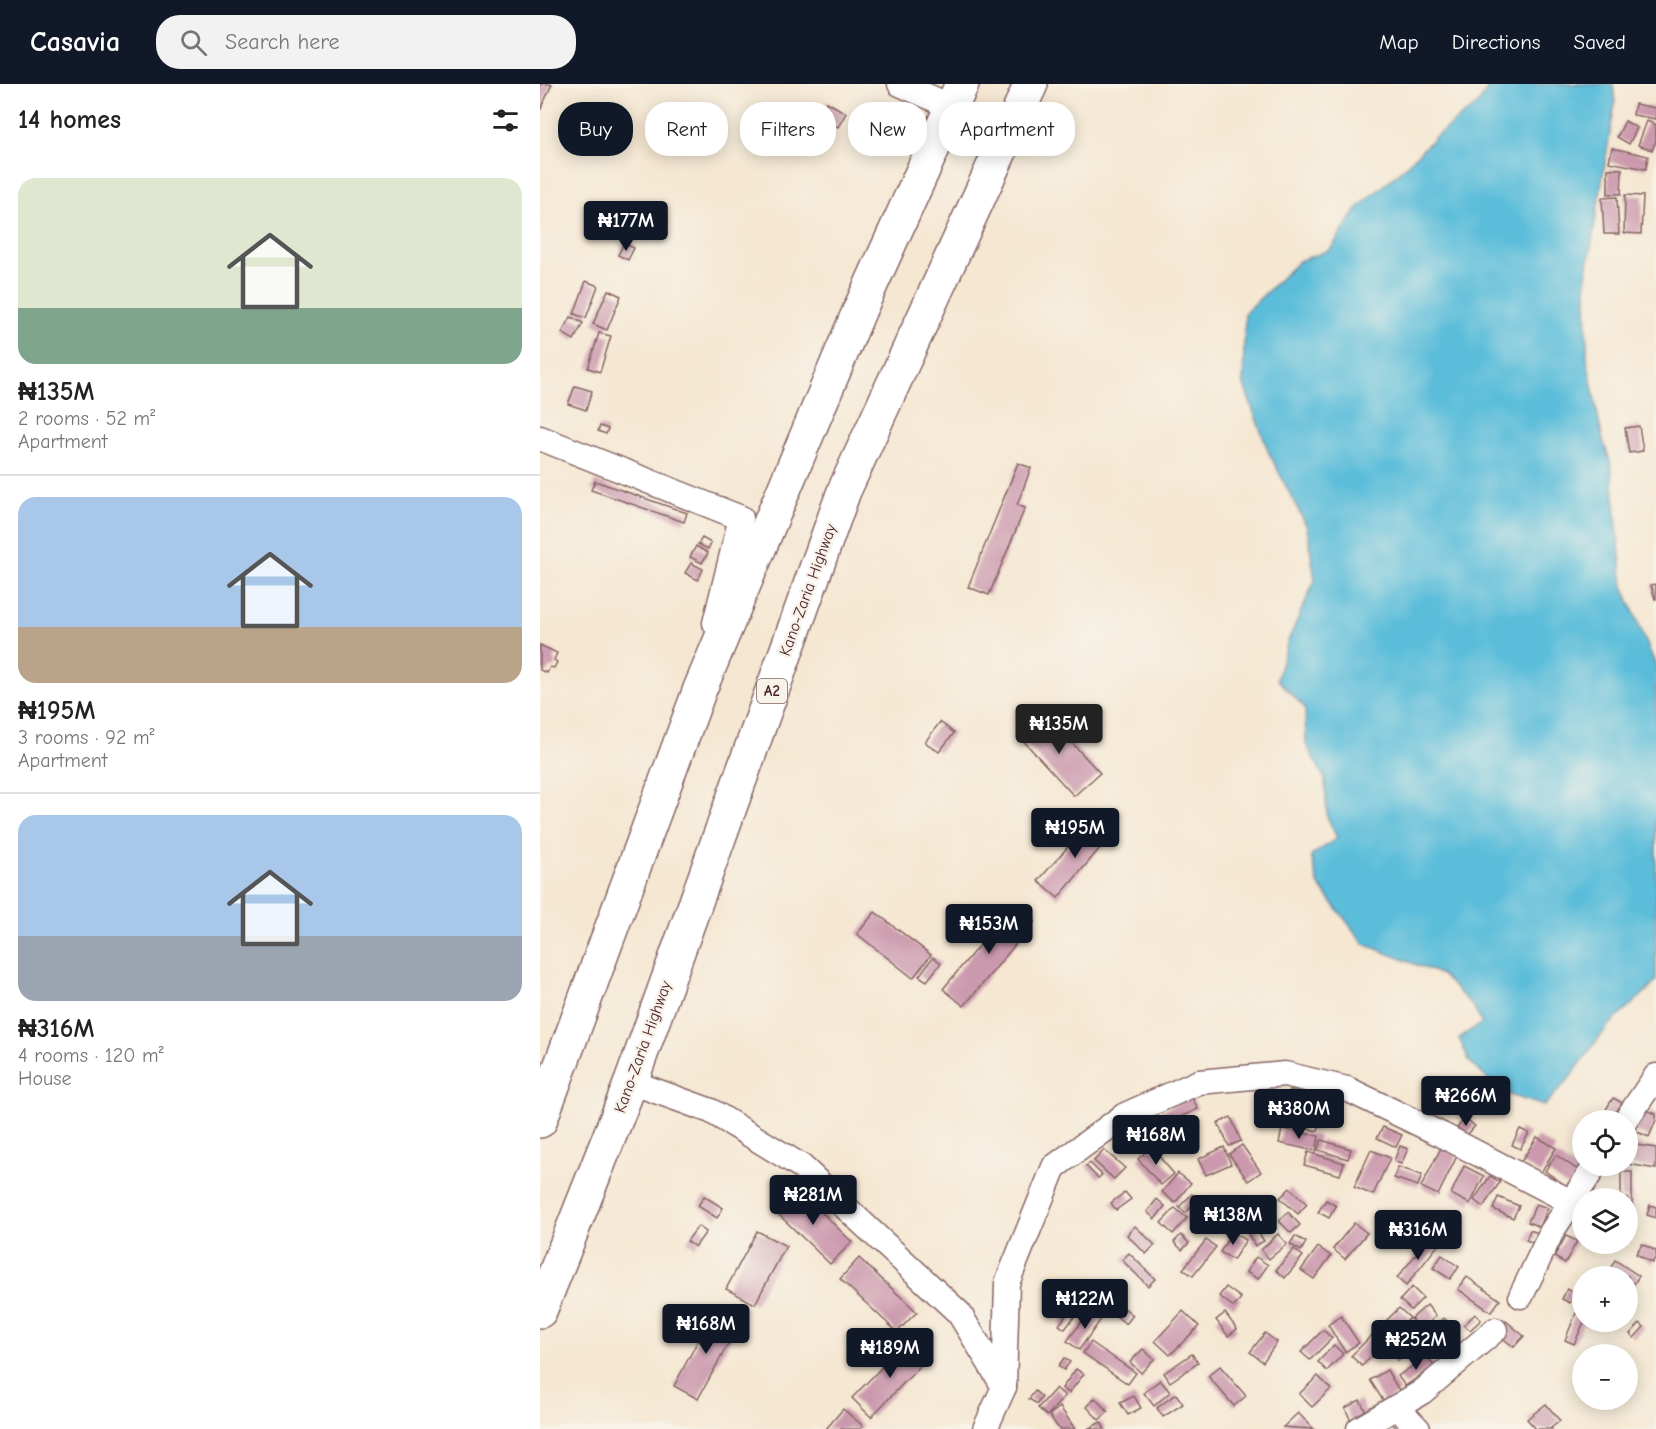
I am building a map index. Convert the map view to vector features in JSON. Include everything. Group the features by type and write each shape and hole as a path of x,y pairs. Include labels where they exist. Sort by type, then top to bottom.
{"highway":[{"name":"Kano-Zaria Highway","path":"540,1311 631,1082 844,491 1031,84"},
{"path":"540,1121 696,699 860,309 957,95"}],"street":[{"path":"900,84 957,95"},
{"path":"540,438 741,518 696,699"},
{"path":"985,1429 1004,1387 1006,1283 1054,1167 1125,1114 1199,1082 1285,1074 1347,1089 1442,1135 1571,1203"},
{"path":"1633,1110 1656,1076"},
{"path":"631,1082 711,1111 801,1166 959,1313 1004,1387"},
{"path":"1521,1296 1552,1231 1589,1176"},
{"path":"1359,1429 1422,1392 1495,1330"},
{"path":"1397,1407 1418,1429"}],"water":[{"path":"1490,84 1613,84 1615,103 1586,277 1587,359 1602,437 1611,464 1623,586 1656,666 1656,980 1607,1027 1568,1080 1544,1106 1501,1092 1469,1061 1459,1038 1482,1023 1472,1005 1442,975 1364,944 1318,884 1311,856 1337,838 1327,816 1325,779 1306,744 1305,708 1277,679 1288,641 1315,580 1307,527 1269,453 1243,383 1245,313 1299,261 1330,250 1359,207 1436,136 1479,103"}],"building":[{"path":"540,84 552,84 540,111"},
{"path":"1635,104 1656,108 1656,119 1633,115"},
{"path":"836,107 846,113 838,127 836,126"},
{"path":"1625,121 1637,128 1629,144 1617,137"},
{"path":"1647,121 1656,125 1656,141 1652,150 1638,145"},
{"path":"1612,148 1648,156 1646,169 1609,162"},
{"path":"1608,169 1622,169 1621,194 1608,194"},
{"path":"1625,195 1643,196 1641,234 1624,233"},
{"path":"1617,197 1619,234 1604,234 1602,198"},
{"path":"624,243 634,248 628,260 618,255"},
{"path":"586,281 598,286 586,318 574,314"},
{"path":"608,290 621,296 607,330 593,324"},
{"path":"571,317 583,323 574,340 562,333"},
{"path":"599,333 611,336 600,372 588,368"},
{"path":"575,386 592,391 586,410 568,404"},
{"path":"600,426 608,429 606,434 598,431"},
{"path":"1639,426 1643,451 1629,453 1625,428"},
{"path":"1018,463 1031,468 1017,505 1025,508 989,595 968,587"},
{"path":"595,481 687,513 684,522 591,490"},
{"path":"702,538 711,543 708,549 698,544"},
{"path":"696,546 708,553 702,563 690,557"},
{"path":"691,563 703,569 698,580 685,573"},
{"path":"1656,584 1656,599 1655,599 1651,585"},
{"path":"540,645 557,653 554,668 550,667 547,673 540,670"},
{"path":"1044,713 1100,773 1074,796 1019,736"},
{"path":"940,722 954,733 939,752 925,742"},
{"path":"1092,819 1111,835 1058,898 1038,881"},
{"path":"1014,903 1035,921 964,1006 943,989"},
{"path":"875,912 931,955 913,978 857,934"},
{"path":"933,957 941,963 927,981 919,976"},
{"path":"1461,1080 1474,1087 1460,1112 1448,1105"},
{"path":"1290,1090 1313,1095 1310,1111 1286,1105"},
{"path":"1487,1092 1495,1099 1486,1111 1477,1105"},
{"path":"1192,1097 1198,1109 1150,1131 1144,1119"},
{"path":"1613,1098 1626,1105 1623,1110 1606,1110"},
{"path":"1644,1109 1656,1114 1649,1137 1638,1132 1638,1124"},
{"path":"1287,1112 1321,1120 1318,1131 1284,1123"},
{"path":"1231,1117 1241,1141 1229,1146 1218,1123"},
{"path":"1465,1118 1475,1126 1467,1135 1457,1128"},
{"path":"1383,1127 1402,1135 1396,1147 1377,1138"},
{"path":"1282,1129 1319,1136 1316,1151 1279,1143"},
{"path":"1520,1129 1529,1133 1520,1149 1512,1145"},
{"path":"1537,1137 1556,1148 1540,1174 1521,1162"},
{"path":"1321,1140 1351,1149 1348,1159 1318,1150"},
{"path":"1242,1145 1261,1172 1248,1181 1229,1154"},
{"path":"1638,1145 1656,1148 1656,1169 1638,1166"},
{"path":"1400,1146 1408,1149 1401,1164 1394,1161"},
{"path":"1151,1147 1174,1174 1161,1185 1138,1159"},
{"path":"1224,1147 1231,1164 1206,1175 1198,1159"},
{"path":"1441,1148 1457,1156 1438,1195 1421,1187"},
{"path":"1104,1150 1125,1168 1114,1179 1094,1161"},
{"path":"1371,1150 1390,1158 1373,1195 1354,1187"},
{"path":"1308,1152 1344,1163 1340,1175 1304,1165"},
{"path":"1556,1155 1572,1166 1572,1176 1576,1176 1568,1187 1545,1171"},
{"path":"1090,1163 1102,1175 1098,1178 1086,1166"},
{"path":"1464,1166 1484,1176 1470,1204 1451,1194"},
{"path":"1398,1167 1422,1175 1418,1186 1394,1178"},
{"path":"1178,1173 1191,1183 1175,1203 1162,1192"},
{"path":"1490,1176 1500,1182 1483,1207 1474,1200"},
{"path":"1621,1176 1632,1176 1632,1188 1621,1188"},
{"path":"797,1188 852,1242 830,1264 775,1211"},
{"path":"1290,1188 1307,1204 1298,1214 1280,1198"},
{"path":"1125,1192 1131,1199 1116,1210 1111,1203"},
{"path":"1192,1194 1198,1201 1185,1213 1179,1207"},
{"path":"704,1196 723,1208 717,1218 698,1206"},
{"path":"1211,1197 1228,1216 1217,1225 1200,1207"},
{"path":"1498,1197 1519,1206 1513,1218 1493,1209"},
{"path":"1157,1199 1165,1206 1155,1219 1147,1212"},
{"path":"1326,1200 1336,1206 1329,1218 1318,1212"},
{"path":"1536,1204 1548,1208 1540,1227 1528,1222"},
{"path":"1650,1205 1656,1207 1656,1218 1647,1215"},
{"path":"1175,1208 1187,1218 1173,1234 1161,1223"},
{"path":"1288,1212 1300,1225 1291,1233 1279,1221"},
{"path":"1354,1223 1367,1233 1345,1259 1333,1249"},
{"path":"698,1226 706,1232 695,1247 687,1241"},
{"path":"1135,1226 1155,1245 1146,1254 1127,1235"},
{"path":"1256,1229 1264,1241 1255,1246 1248,1234"},
{"path":"1530,1230 1538,1233 1534,1243 1526,1240"},
{"path":"757,1231 786,1246 755,1304 726,1289"},
{"path":"1232,1232 1246,1240 1233,1260 1220,1252"},
{"path":"1278,1234 1287,1244 1269,1259 1261,1250"},
{"path":"1181,1235 1189,1243 1182,1250 1174,1242"},
{"path":"1295,1236 1306,1242 1301,1251 1290,1244"},
{"path":"1566,1236 1572,1239 1572,1250 1565,1263 1554,1257"},
{"path":"1430,1237 1439,1244 1406,1286 1397,1278"},
{"path":"1206,1240 1216,1247 1193,1276 1183,1269"},
{"path":"1642,1244 1656,1251 1656,1256 1652,1263 1636,1254"},
{"path":"1318,1247 1331,1256 1314,1279 1301,1270"},
{"path":"1294,1249 1303,1256 1285,1278 1276,1270"},
{"path":"1129,1253 1155,1279 1148,1286 1122,1260"},
{"path":"1442,1255 1459,1267 1450,1279 1433,1268"},
{"path":"1256,1257 1268,1265 1258,1279 1246,1272"},
{"path":"859,1258 917,1312 897,1332 840,1279"},
{"path":"1615,1260 1624,1266 1612,1266"},
{"path":"1467,1277 1500,1300 1491,1312 1458,1289"},
{"path":"1226,1287 1241,1298 1234,1307 1219,1296"},
{"path":"1412,1287 1423,1298 1411,1310 1400,1300"},
{"path":"1567,1289 1572,1292 1570,1303 1562,1299"},
{"path":"1108,1295 1133,1315 1126,1324 1101,1304"},
{"path":"1077,1300 1084,1304 1065,1329 1059,1325"},
{"path":"1427,1305 1436,1316 1421,1330 1411,1319"},
{"path":"1399,1308 1410,1318 1362,1366 1351,1356"},
{"path":"1091,1309 1102,1318 1079,1350 1067,1341"},
{"path":"1183,1311 1199,1326 1170,1355 1155,1341"},
{"path":"713,1312 738,1326 698,1399 674,1386"},
{"path":"1225,1313 1237,1329 1228,1336 1216,1320"},
{"path":"1475,1314 1481,1320 1470,1330 1464,1325"},
{"path":"1341,1316 1359,1343 1345,1352 1328,1325"},
{"path":"1444,1318 1452,1326 1445,1333 1455,1343 1446,1352 1428,1334"},
{"path":"1506,1321 1524,1336 1514,1347 1496,1333"},
{"path":"1572,1323 1572,1332 1579,1332 1574,1344 1565,1340"},
{"path":"1640,1323 1644,1327 1634,1338 1630,1334 1638,1332"},
{"path":"1323,1330 1332,1338 1310,1360 1301,1352"},
{"path":"1265,1333 1277,1342 1263,1362 1250,1352"},
{"path":"1406,1334 1416,1344 1398,1361 1388,1351"},
{"path":"908,1340 927,1359 871,1417 852,1398"},
{"path":"1091,1342 1136,1373 1128,1384 1083,1353"},
{"path":"1334,1345 1343,1354 1327,1371 1318,1362"},
{"path":"1419,1346 1424,1353 1418,1357 1413,1350"},
{"path":"1143,1349 1154,1359 1141,1373 1130,1362"},
{"path":"1192,1354 1198,1363 1170,1382 1164,1373"},
{"path":"1427,1356 1434,1366 1405,1386 1398,1376"},
{"path":"1064,1358 1070,1362 1064,1370 1058,1366"},
{"path":"1220,1366 1246,1396 1234,1406 1208,1376"},
{"path":"1076,1369 1084,1374 1069,1393 1062,1388"},
{"path":"1387,1370 1400,1392 1384,1402 1370,1380"},
{"path":"1318,1376 1331,1389 1312,1407 1299,1394"},
{"path":"1160,1380 1170,1392 1154,1406 1144,1393"},
{"path":"1056,1388 1065,1396 1047,1416 1038,1408"},
{"path":"1035,1391 1042,1397 1037,1404 1029,1399"},
{"path":"1176,1394 1183,1404 1163,1417 1157,1408"},
{"path":"1134,1396 1141,1408 1128,1415 1120,1403"},
{"path":"1095,1398 1108,1412 1099,1420 1087,1407"},
{"path":"1360,1400 1367,1414 1351,1421 1345,1408"},
{"path":"1546,1404 1560,1421 1552,1429 1536,1429 1527,1419"},
{"path":"1060,1407 1075,1429 1059,1429 1049,1415"},
{"path":"843,1409 863,1426 860,1429 826,1429"},
{"path":"1298,1413 1314,1429 1283,1427"},
{"path":"1101,1422 1105,1429 1087,1429"},
{"path":"1391,1422 1397,1429 1384,1429"}]}
